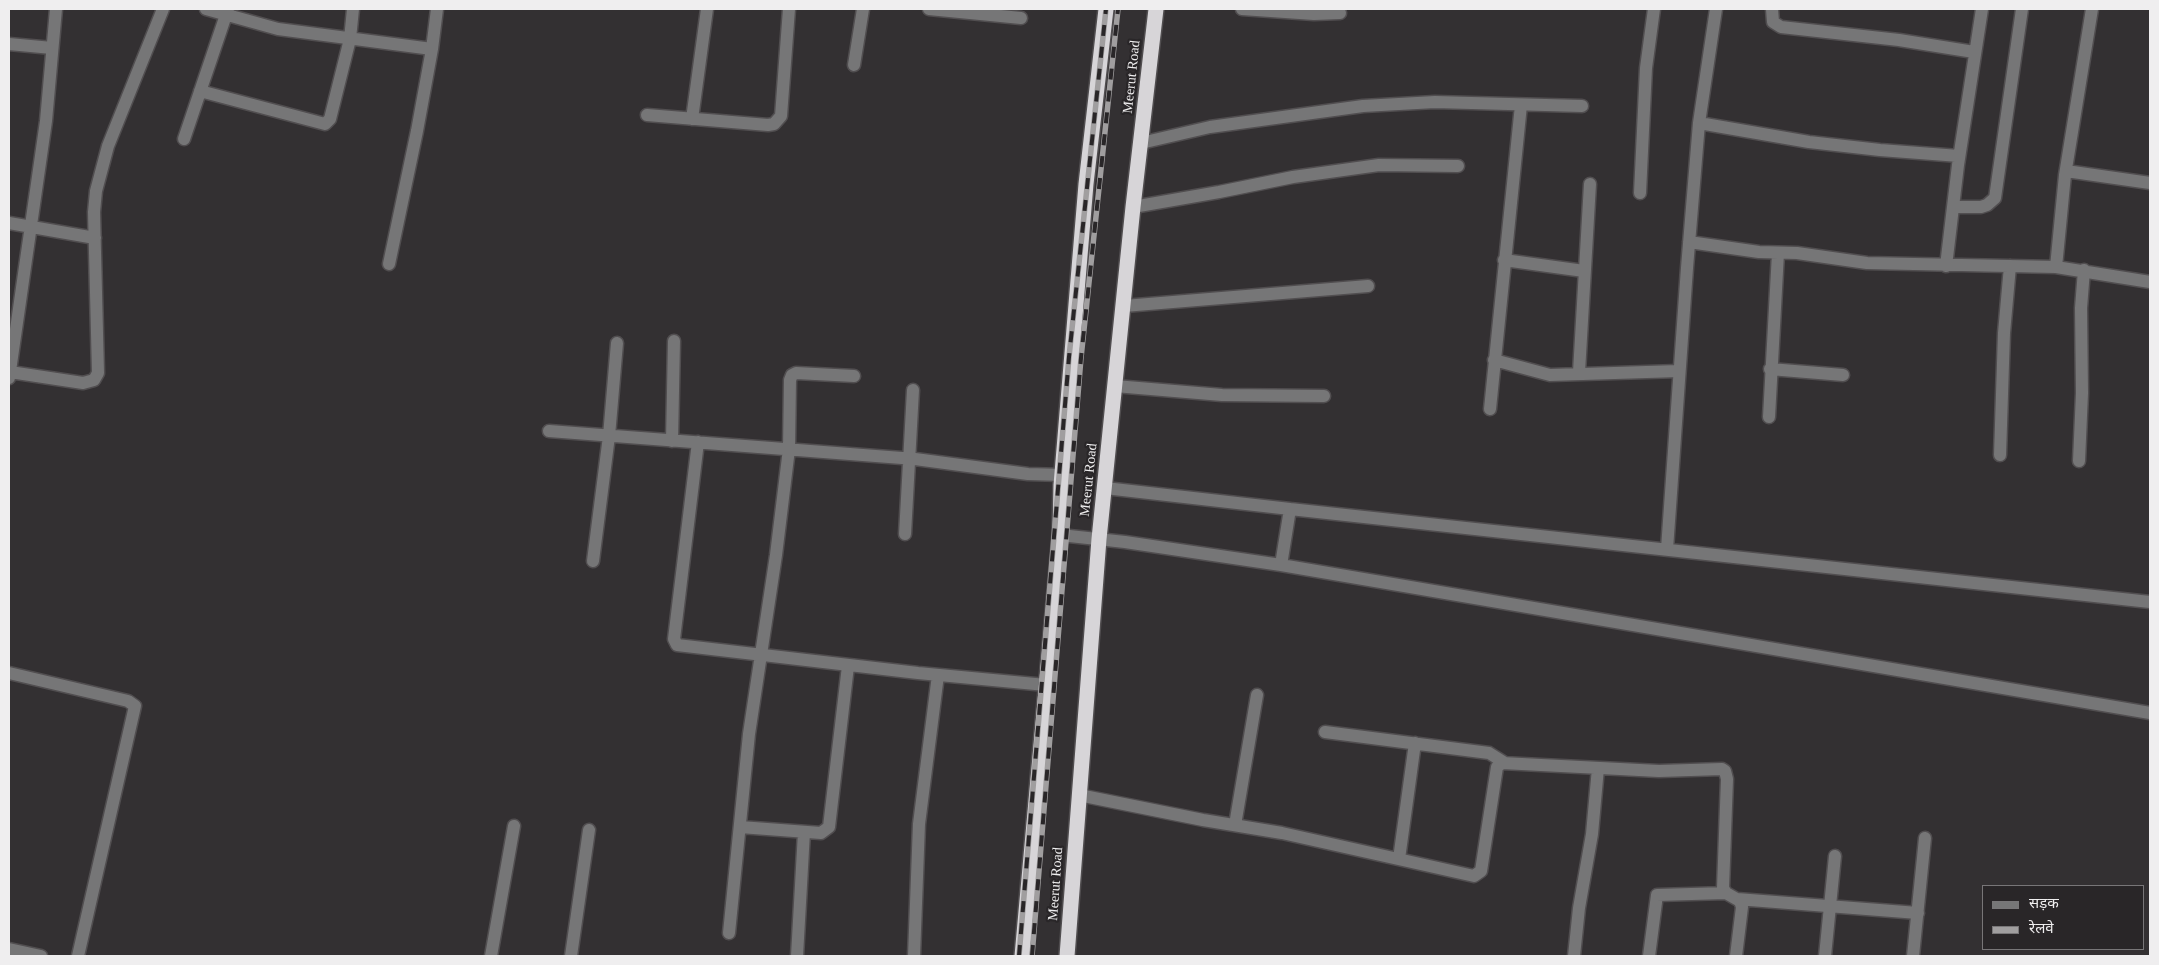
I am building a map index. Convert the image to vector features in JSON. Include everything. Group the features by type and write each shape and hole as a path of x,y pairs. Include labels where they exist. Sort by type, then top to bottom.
{"highway":[{"name":"Meerut Road","path":"1022,956 1060,535 1086,184 1106,9"},
{"name":"Meerut Road","path":"1067,956 1100,539 1133,206 1156,9"}],"street":[{"path":"56,9 46,121 9,376 83,383 94,380 98,373 95,205 100,171 163,9"},
{"path":"206,9 226,12 278,30 432,49"},
{"path":"200,91 326,124 330,119 350,39 353,9"},
{"path":"389,264 417,132 437,9"},
{"path":"692,119 706,9"},
{"path":"647,115 768,125 777,120 780,116 789,9"},
{"path":"854,66 862,9"},
{"path":"929,9 1021,18"},
{"path":"1242,9 1314,14 1340,13"},
{"path":"1640,193 1646,68 1654,9"},
{"path":"1667,549 1699,123 1716,9"},
{"path":"1772,9 1773,22 1781,28 1882,38 1974,52"},
{"path":"1946,266 1959,156 1982,9"},
{"path":"1953,206 1981,207 1988,205 1995,198 2022,9"},
{"path":"2056,267 2066,171 2092,9"},
{"path":"184,139 226,12"},
{"path":"9,44 52,48"},
{"path":"1141,143 1210,127 1363,106 1435,102 1582,106"},
{"path":"1490,409 1521,105"},
{"path":"1699,123 1809,142 1959,156"},
{"path":"1133,206 1219,192 1293,177 1379,165 1458,166"},
{"path":"2066,171 2150,183"},
{"path":"1579,372 1590,184"},
{"path":"9,223 95,238"},
{"path":"1689,242 1760,252 1797,253 1867,262 1946,266 2056,267 2150,282"},
{"path":"1768,417 1778,253"},
{"path":"1504,260 1584,271"},
{"path":"2000,455 2004,333 2010,266"},
{"path":"2079,461 2082,386 2081,308 2084,270"},
{"path":"1124,306 1368,286"},
{"path":"672,441 674,341"},
{"path":"593,561 609,436 617,343"},
{"path":"1494,360 1550,375 1579,372 1679,371"},
{"path":"1770,369 1843,375"},
{"path":"729,933 749,734 789,450 790,380 792,375 796,373 854,376"},
{"path":"1116,386 1222,395 1324,396"},
{"path":"904,534 913,390"},
{"path":"549,431 908,458 1028,474 1063,475"},
{"path":"698,442 674,639 677,644 848,666 1046,685"},
{"path":"1105,488 2150,602"},
{"path":"1281,565 1290,509"},
{"path":"1060,535 1281,565 2150,713"},
{"path":"740,827 821,833 829,827 848,666"},
{"path":"9,673 128,701 135,706 78,956"},
{"path":"914,956 919,824 938,675"},
{"path":"1235,825 1258,695"},
{"path":"1325,732 1489,753 1505,762 1659,771 1722,769 1726,771 1724,888 1742,907 1736,956"},
{"path":"1399,859 1415,743"},
{"path":"1079,795 1282,833 1471,876 1481,871 1498,767 1505,762"},
{"path":"1574,956 1579,908 1592,834 1598,768"},
{"path":"491,956 514,826"},
{"path":"571,956 589,830"},
{"path":"797,956 804,832"},
{"path":"1913,956 1925,838"},
{"path":"1825,956 1835,856"},
{"path":"1649,956 1657,895 1732,896 1830,907 1918,913"},
{"path":"9,949 41,956"}],"railway":[{"path":"1019,956 1069,357 1106,9"},
{"path":"1032,956 1081,358 1118,9"}]}
